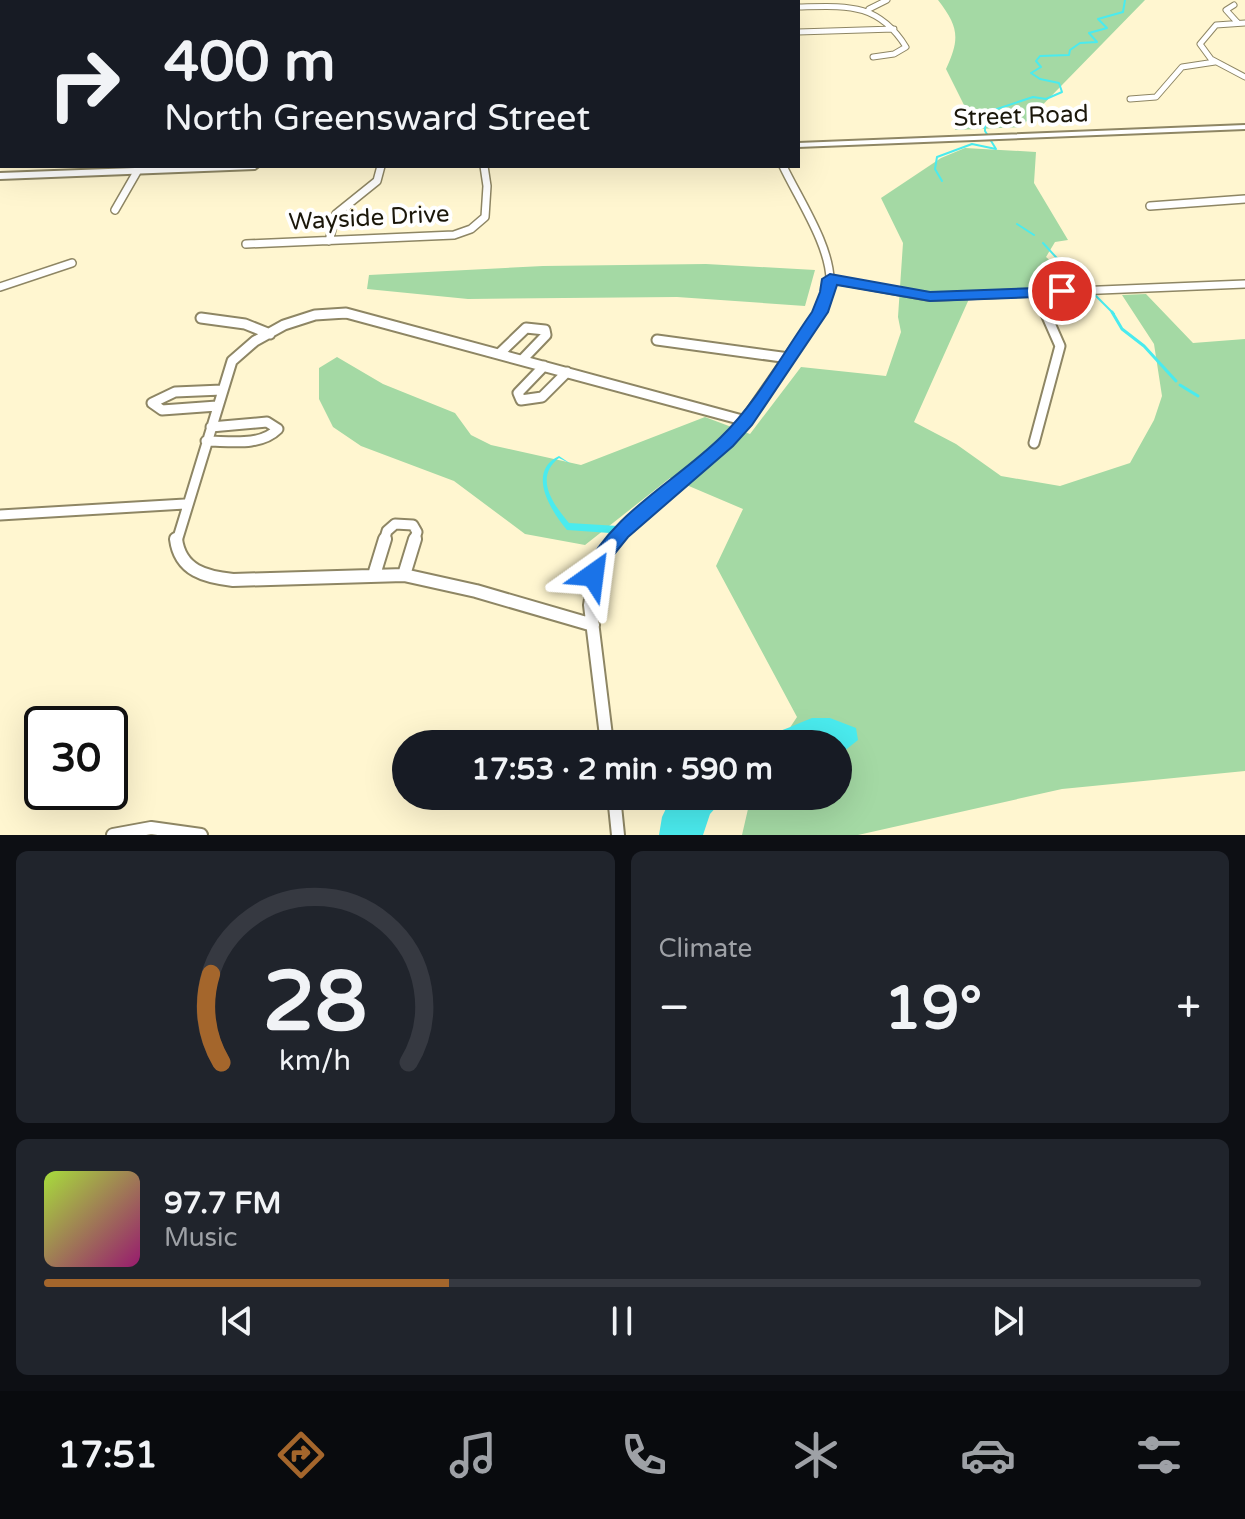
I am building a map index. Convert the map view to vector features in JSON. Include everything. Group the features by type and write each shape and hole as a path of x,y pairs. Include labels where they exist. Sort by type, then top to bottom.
{"main road":[{"name":"Street Road","path":"800,145 1245,127"},
{"path":"0,176 37,170 196,168"}],"street":[{"path":"868,9 887,0"},
{"path":"1234,5 1226,11 1237,22"},
{"path":"800,7 846,6 881,14 903,40 905,49 873,57"},
{"path":"1245,23 1213,26 1203,39 1202,51 1215,62 1245,77"},
{"path":"800,32 894,29"},
{"path":"1130,99 1156,97 1182,67 1215,62"},
{"path":"329,241 336,214 377,181 380,168"},
{"name":"Wayside Drive","path":"246,244 439,237 471,229 487,213 484,168"},
{"path":"605,730 593,625 592,580 602,555 633,520 727,442 746,421 820,312 828,292 830,279 825,258 784,168"},
{"path":"115,210 138,170"},
{"path":"1150,206 1245,199"},
{"path":"0,287 72,263"},
{"path":"830,279 920,296 1245,284"},
{"path":"1031,293 1050,319 1060,346 1034,443"},
{"path":"593,625 476,591 404,575 233,580 202,575 184,564 176,548 185,504 232,361 270,334 303,318 346,313 746,421"},
{"path":"201,318 245,324 270,334"},
{"path":"499,354 526,328 545,330 546,335 522,360"},
{"path":"657,340 789,358"},
{"path":"544,366 518,393 521,400 532,402 542,399 567,372"},
{"path":"217,406 162,410 153,407 152,403 169,393 222,390"},
{"path":"206,441 264,439 274,435 278,429 269,422 211,427"},
{"path":"0,515 185,504"},
{"path":"374,575 387,531 401,523 413,525 417,532 404,575"},
{"path":"615,810 618,835"},
{"path":"113,835 151,828 201,835"}],"green space":[{"path":"938,0 1145,0 1021,127 955,130 966,109 946,69 954,49 955,33 950,18"},
{"path":"965,148 1036,152 1034,183 1068,240 1055,242 1046,257 1083,289 973,290 914,422 956,444 1001,476 1060,486 1130,463 1154,420 1162,396 1154,344 1122,295 1146,294 1193,343 1245,339 1245,771 1062,789 858,835 742,835 748,810 852,810 852,730 788,730 797,717 716,566 743,509 670,478 585,545 525,534 454,481 361,446 333,427 319,399 319,368 337,357 383,384 455,413 471,435 491,445 581,465 705,417 750,434 801,367 886,376 901,332 898,317 903,243 881,198 941,158"},
{"path":"706,264 815,270 805,306 677,297 468,299 367,289 369,275 543,266"}],"water":[{"path":"559,456 571,464 559,458 547,474 549,491 557,508 569,523 618,526 610,533 567,530 554,513 543,481 549,463"},
{"path":"812,718 830,718 856,728 858,740 852,745 852,730 782,730"},
{"path":"665,810 714,810 703,835 659,835"}],"waterway":[{"path":"942,181 935,169 937,157 972,144 996,149 985,131 985,113 1033,97 1046,99 1062,92 1059,83 1040,79 1031,73 1041,67 1036,61 1040,56 1069,55 1070,50 1080,43 1097,42 1089,33 1107,28 1098,19 1123,12 1125,0"},
{"path":"1017,224 1034,235"},
{"path":"1043,243 1065,267 1062,272 1086,286 1112,312"},
{"path":"1112,312 1122,329 1144,346 1176,381"},
{"path":"1180,385 1198,396"}],"route":[{"path":"593,575 602,555 621,532 727,442 746,421 820,312 830,279 930,297 1062,291"}]}
